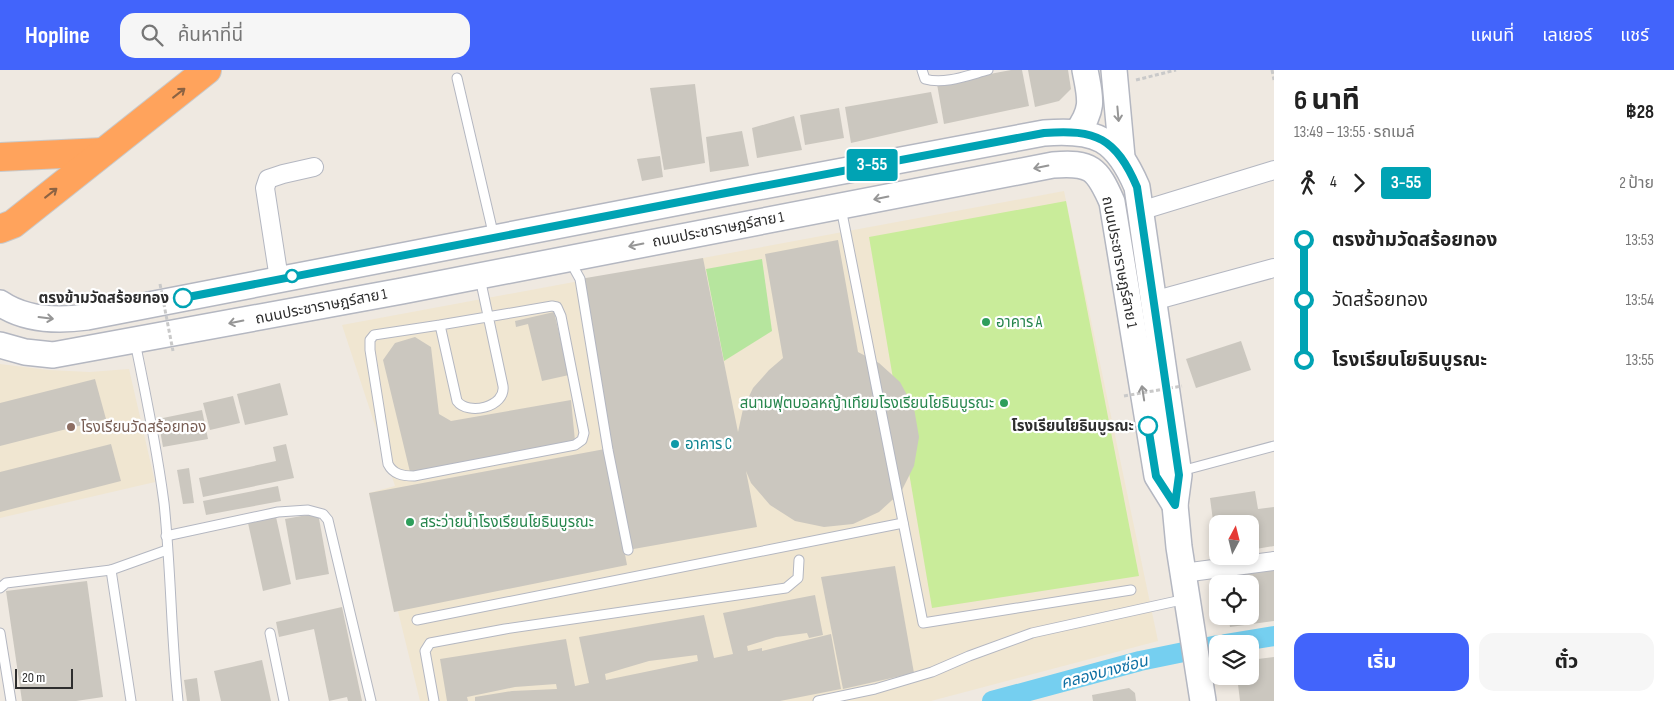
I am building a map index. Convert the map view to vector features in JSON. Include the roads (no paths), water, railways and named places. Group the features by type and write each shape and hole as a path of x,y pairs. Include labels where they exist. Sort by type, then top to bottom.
{"highway":[{"path":"0,229 13,224 207,70"},
{"path":"0,157 104,152"}],"main road":[{"path":"1078,132 1086,120 1089,110 1090,99 1085,70"},
{"name":"ถนนประชาราษฎร์สาย 1","path":"1115,78 1122,157 1137,187 1178,471 1175,505 1183,572 1203,701"},
{"name":"ถนนประชาราษฎร์สาย 1","path":"0,303 22,313 43,318 66,320 87,317 489,238 1034,135 1078,132 1092,136 1107,144 1122,157"},
{"name":"ถนนประชาราษฎร์สาย 1","path":"0,345 25,352 52,356 1054,165 1076,163 1098,175 1112,202 1156,476 1175,505"},
{"path":"486,274 477,258 489,238"},
{"path":"420,252 434,260 436,266 436,271 428,285"}],"street":[{"path":"279,279 265,188 268,179 314,167"},
{"path":"1140,211 1274,170"},
{"path":"1153,301 1274,268"},
{"path":"1183,572 1274,561"}],"lane":[{"path":"922,70 925,79 931,81 957,78 971,72 988,70"},
{"path":"457,78 489,238"},
{"path":"840,206 923,623 1131,590"},
{"path":"572,257 575,270 580,279 608,450 628,550"},
{"path":"440,325 457,401 465,407 481,407 495,402 504,391 488,316 486,274"},
{"path":"552,306 557,308 561,316 584,433 582,440 579,443 414,476 404,476 391,470 388,464 370,340 374,335 440,325 552,306"},
{"path":"135,341 148,403 164,503 172,606 173,656 178,701"},
{"path":"1178,471 1274,446"},
{"path":"166,536 278,512 308,510 323,514 328,520 372,701"},
{"path":"417,620 903,523"},
{"path":"0,588 6,583 112,570 167,550"},
{"path":"434,701 426,657 427,646 430,643 505,629 786,588 798,578 799,560"},
{"path":"112,570 131,701"},
{"path":"818,701 875,689 932,672 968,656 1032,633 1187,599"},
{"path":"0,633 11,701"},
{"path":"270,633 284,701"}],"waterway":[{"name":"คลองบางซ่อน","path":"1259,638 1274,636"},
{"name":"คลองบางซ่อน","path":"992,701 1140,661 1209,647"}],"place":[{"name":"ตรงข้ามวัดสร้อยทอง","path":"183,298"},
{"name":"อาคาร A","path":"986,322"},
{"name":"สนามฟุตบอลหญ้าเทียมโรงเรียนโยธินบูรณะ","path":"1004,403"},
{"name":"โรงเรียนโยธินบูรณะ","path":"1148,426"},
{"name":"โรงเรียนวัดสร้อยทอง","path":"71,427"},
{"name":"อาคาร C","path":"675,444"},
{"name":"สระว่ายนํ้าโรงเรียนโยธินบูรณะ","path":"410,522"}]}
